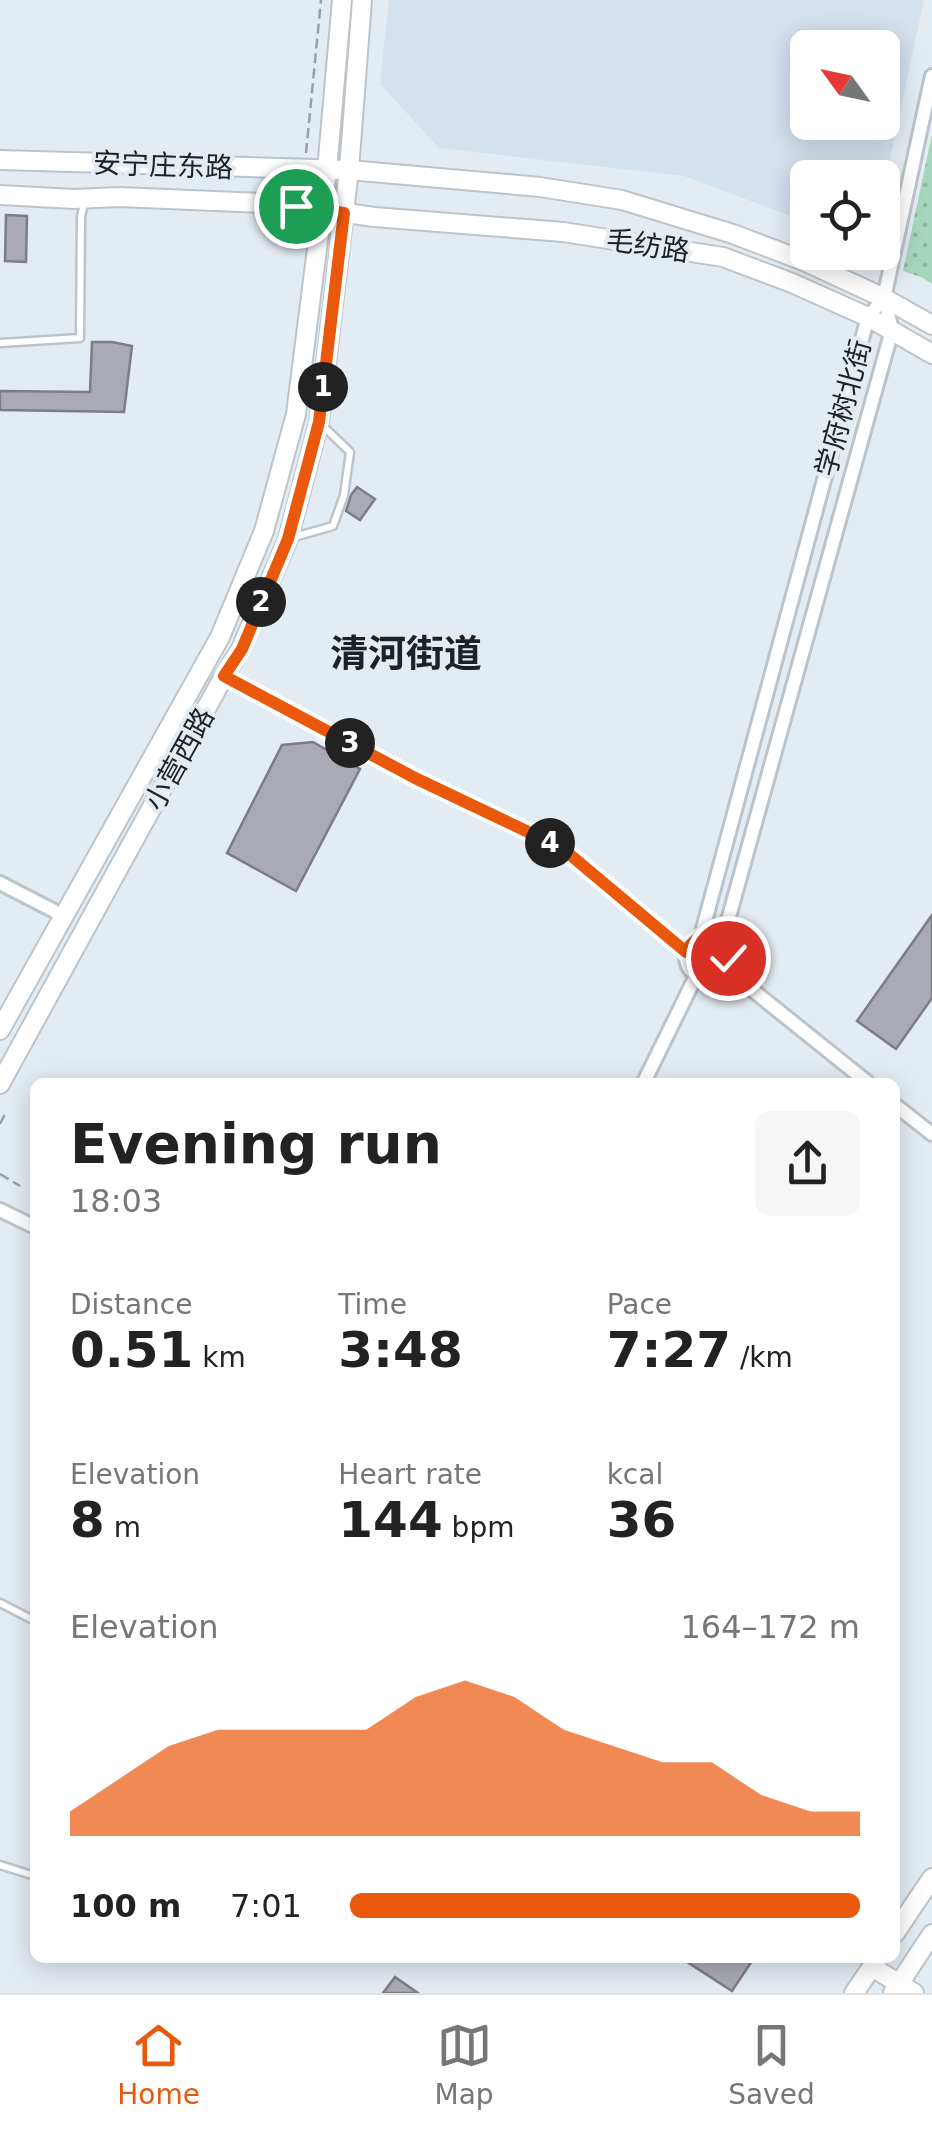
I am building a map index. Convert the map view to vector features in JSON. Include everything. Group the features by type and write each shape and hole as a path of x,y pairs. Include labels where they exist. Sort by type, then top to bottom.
{"main road":[{"name":"小营西路","path":"0,1030 220,636 264,532 296,414 327,170 342,0"},
{"name":"小营西路","path":"0,1084 242,649 288,539 319,422 344,213 362,0"},
{"name":"安宁庄东路","path":"0,160 327,170"},
{"name":"毛纺路","path":"327,170 540,187 622,200 804,261 884,298 932,326"},
{"name":"安宁庄东路","path":"0,195 83,207 119,197 283,204 344,213"},
{"name":"毛纺路","path":"344,213 562,232 723,257 792,282 868,317 932,354"},
{"path":"900,1926 932,1878"},
{"path":"872,1963 902,1990 932,1934"},
{"path":"854,1993 869,1963"}],"street":[{"path":"884,298 932,76"},
{"name":"学府树北街","path":"702,936 868,317 884,298"},
{"name":"学府树北街","path":"722,942 892,330 884,298"},
{"path":"224,676 415,778 562,848 686,952"},
{"path":"0,883 62,915"},
{"path":"712,936 722,942 728,958 725,968 708,979 696,976 687,966 686,952 691,942 712,936"},
{"path":"725,968 862,1078"},
{"path":"646,1078 696,976"},
{"path":"900,1109 932,1134"},
{"path":"0,1210 30,1225"}],"lane":[{"path":"0,343 80,338 83,207"},
{"path":"288,539 334,526 344,495 350,452 319,422"},
{"path":"0,1603 30,1618"},
{"path":"0,1865 30,1874"}],"path":[{"path":"305,169 321,0"},
{"path":"0,1124 5,1114"},
{"path":"0,1174 20,1186"}],"shaded area":[{"path":"389,0 924,0 900,112 900,30 790,30 790,140 894,140 890,160 790,160 790,216 684,176 439,148 380,84"}],"green space":[{"path":"932,134 932,284 903,271"}],"building":[{"path":"6,215 27,216 26,262 5,261"},
{"path":"92,342 132,346 124,412 0,410 0,391 90,392"},
{"path":"357,487 375,499 360,520 346,511"},
{"path":"313,742 360,769 296,891 227,853 282,745"},
{"path":"932,915 932,998 896,1049 857,1021"},
{"path":"689,1963 751,1963 732,1991"},
{"path":"395,1977 418,1993 383,1993"}],"district":[{"name":"清河街道","path":"406,654"}],"route":[{"path":"296,206 344,213 319,422 288,539 242,649 224,676 415,778 562,848 686,952 691,942 712,936 722,942 728,958"}]}
